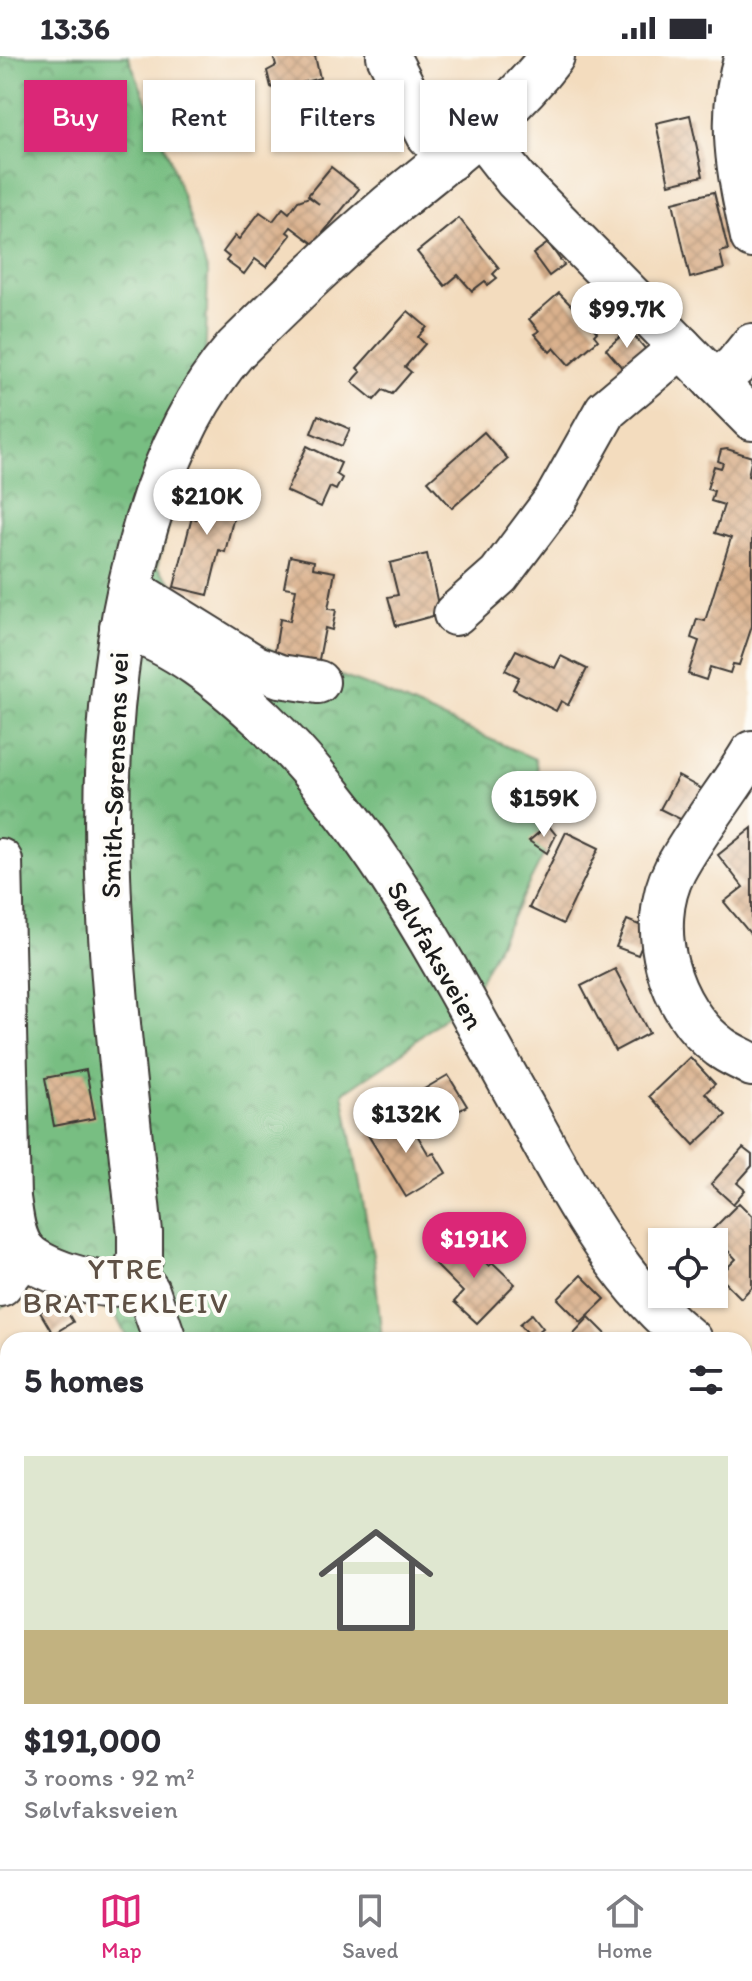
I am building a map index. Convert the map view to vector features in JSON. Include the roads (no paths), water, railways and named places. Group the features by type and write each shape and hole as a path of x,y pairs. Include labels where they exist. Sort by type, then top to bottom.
{"main road":[{"name":"Smith-Sørensens vei","path":"527,87 552,56"},
{"name":"Smith-Sørensens vei","path":"135,1274 140,1258 140,1233 111,950 107,868 111,693 125,608 167,465 219,368 382,212 459,152"},
{"path":"0,861 3,1098 8,1198 13,1229 12,1269 107,1284 120,1283 135,1274"}],"street":[{"path":"388,56 420,119"},
{"path":"746,56 735,93 735,139 752,237"},
{"path":"473,152 516,180 752,419"},
{"path":"715,382 735,366 752,345"},
{"path":"455,614 499,575 556,499 606,410 681,347"},
{"path":"125,608 256,667 280,676 318,682"},
{"name":"Sølvfaksveien","path":"125,608 240,699 285,742 350,815 403,892 547,1151 622,1273 661,1317 680,1332"},
{"path":"752,752 674,871 665,899 662,934 668,974 687,1012 719,1047 752,1065"},
{"path":"135,1274 148,1291 162,1332"}],"district":[{"name":"YTRE BRATTEKLEIV","path":"126,1285"}]}
